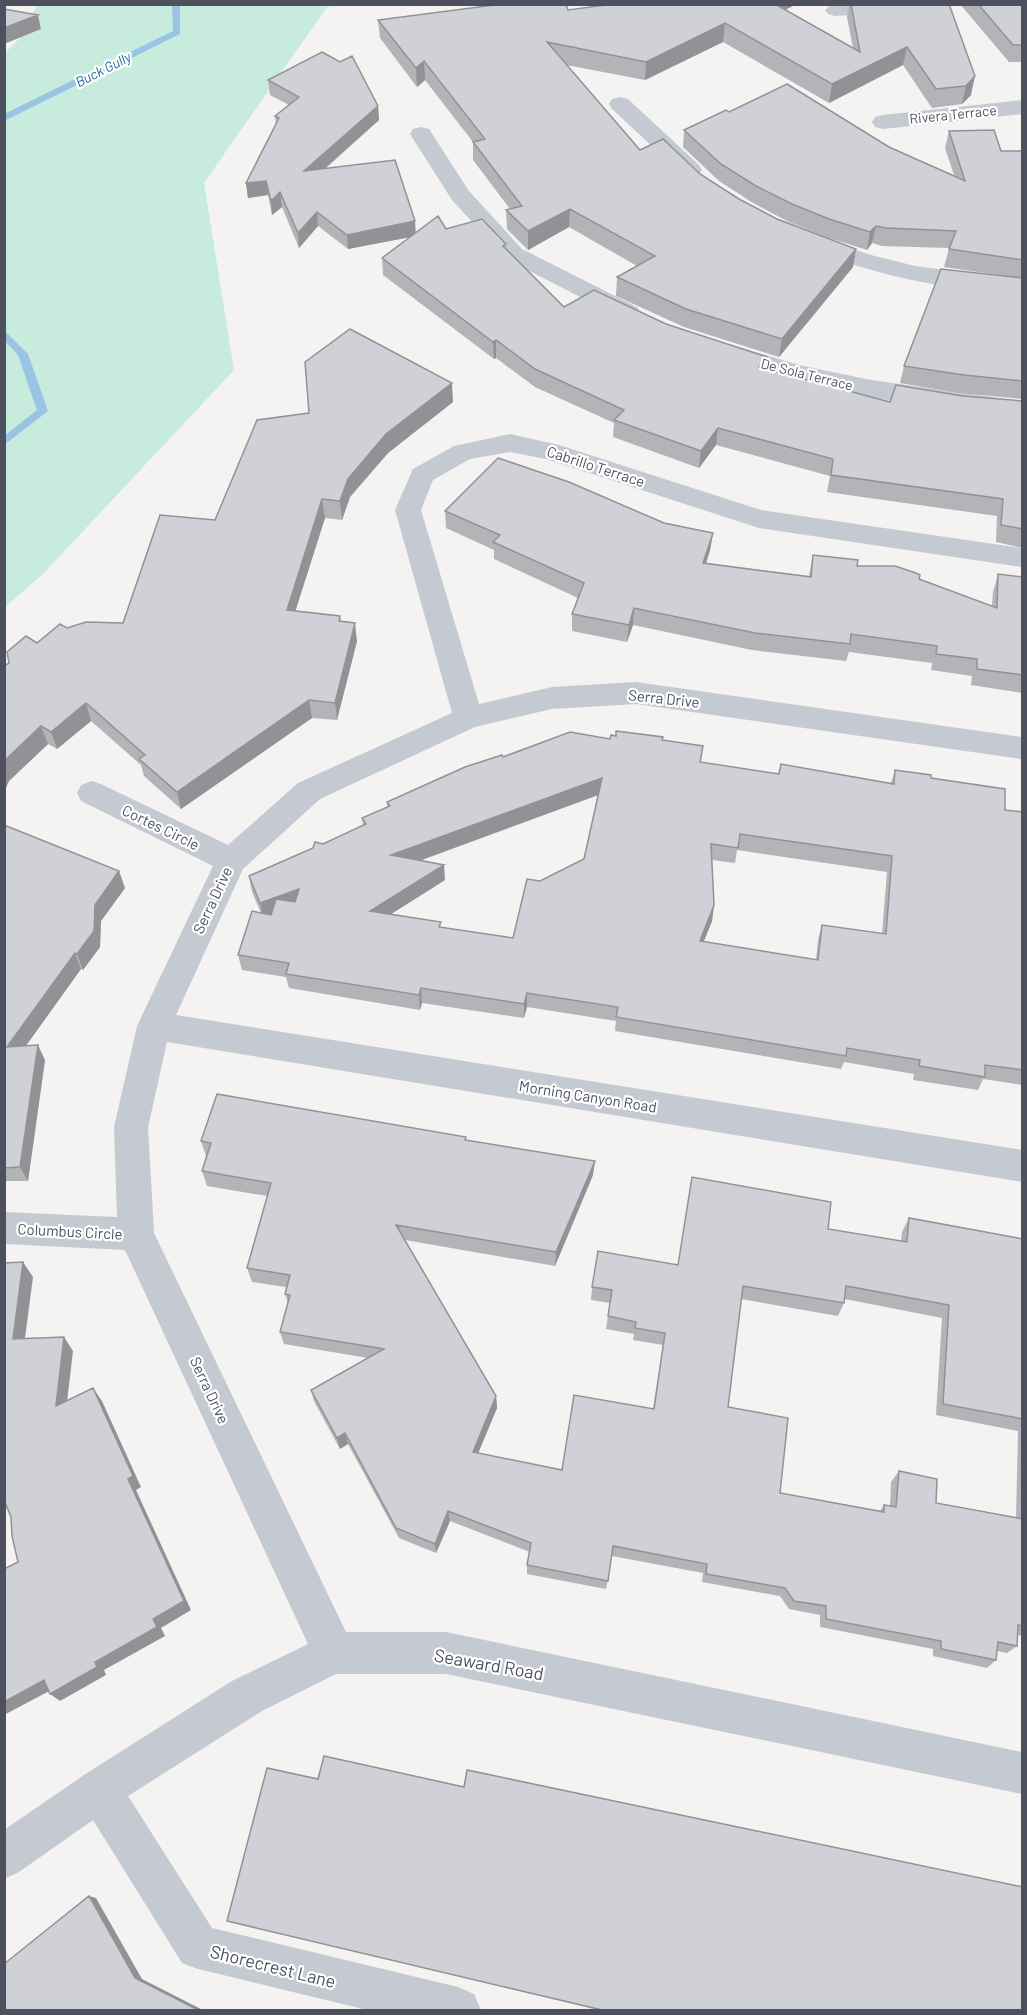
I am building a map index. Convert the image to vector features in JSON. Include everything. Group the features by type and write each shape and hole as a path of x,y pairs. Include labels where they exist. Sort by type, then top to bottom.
{"street":[{"path":"835,10 929,4"},
{"path":"620,104 704,181"},
{"name":"Rivera Terrace","path":"884,122 1023,107"},
{"path":"422,134 460,195 514,255 645,320"},
{"path":"792,233 871,264 984,285 1023,288"},
{"name":"De Sola Terrace","path":"704,344 754,361 836,383 959,403 1023,409"},
{"name":"Cabrillo Terrace","path":"468,718 408,510 422,475 463,452 510,443 550,451 759,519 1023,558"},
{"name":"Serra Drive","path":"334,1653 136,1234 131,1127 154,1026 231,861 309,791 468,718 552,698 636,693 1023,747"},
{"name":"Cortes Circle","path":"92,793 231,861"},
{"name":"Morning Canyon Road","path":"154,1026 1023,1166"},
{"name":"Columbus Circle","path":"4,1228 136,1234"},
{"name":"Seaward Road","path":"4,1857 99,1790 247,1696 334,1653 446,1653 1023,1773"},
{"name":"Shorecrest Lane","path":"99,1790 198,1947 458,2010"}],"green space":[{"path":"37,5 348,5 327,7 204,183 234,370 41,576 5,607 5,53 21,37"}],"building":[{"path":"502,4 566,4 568,10 613,4 775,4 860,52 851,4 949,4 975,76 966,86 936,89 907,47 832,84 725,23 646,62 547,42 640,150 663,139 700,174 739,199 777,219 856,249 782,339 686,309 617,277 655,256 570,209 528,231 506,210 522,206 473,142 485,139 424,61 416,68 378,20"},
{"path":"978,4 1023,4 1023,45 1013,45"},
{"path":"4,9 38,15 4,28"},
{"path":"322,52 340,62 352,56 378,106 304,171 395,160 415,221 347,235 317,212 298,233 280,192 271,201 266,181 246,183 279,118 275,116 299,97 268,80"},
{"path":"787,84 889,147 965,181 949,131 994,130 1001,151 1023,151 1023,260 949,249 956,231 876,226 870,232 829,219 756,186 721,164 684,130 726,110 729,112"},
{"path":"438,216 446,229 482,219 506,244 503,246 564,307 594,290 666,324 767,357 759,367 890,402 896,385 963,396 1023,401 1023,529 1001,525 1003,499 831,475 833,459 718,428 701,451 614,420 624,410 535,369 496,340 493,342 382,258"},
{"path":"941,269 1023,278 1023,381 904,366"},
{"path":"350,329 452,383 386,434 348,479 340,501 322,499 287,610 340,616 339,621 355,623 335,703 309,700 177,792 139,759 145,755 86,703 51,732 41,726 4,761 4,666 9,663 7,652 26,636 37,643 60,624 67,628 86,622 123,623 160,515 215,520 257,420 309,413 305,362"},
{"path":"498,458 569,482 664,523 713,533 703,563 811,577 813,555 858,560 857,566 895,566 916,573 920,575 919,579 997,608 998,574 1023,577 1023,675 977,669 977,659 936,654 937,646 851,634 850,644 755,633 634,608 629,625 572,614 584,583 493,542 500,535 445,511"},
{"path":"616,731 663,737 662,740 703,746 700,762 779,774 781,764 894,784 895,770 1005,789 1005,810 1023,812 1023,1070 985,1065 985,1077 919,1066 920,1060 847,1048 846,1056 616,1017 618,1007 527,993 524,1004 421,988 419,995 286,974 289,963 238,955 252,911 271,915 276,899 295,902 299,889 260,903 249,876 313,848 315,842 323,844 366,824 362,818 390,806 387,802 465,767 502,755 503,757 570,732 610,739 611,735 616,736","holes":["602,778 584,859 540,881 527,879 513,938 439,927 441,922 370,911 444,865 391,855","740,834 892,856 886,934 822,925 818,960 700,941 714,905 711,844 738,848"]},
{"path":"4,825 119,871 95,905 94,931 77,954 75,953 7,1047 38,1045 20,1167 4,1168"},
{"path":"217,1094 466,1137 465,1140 595,1161 556,1252 396,1225 496,1396 473,1452 562,1470 574,1395 654,1409 665,1333 635,1328 636,1322 608,1316 612,1290 592,1287 598,1251 678,1265 692,1177 831,1202 828,1229 907,1242 909,1218 1023,1239 1023,1419 943,1404 949,1305 846,1286 844,1303 743,1286 728,1407 788,1418 780,1493 884,1512 884,1505 896,1507 899,1471 937,1479 936,1503 1023,1519 1023,1626 1018,1625 1017,1646 998,1642 996,1660 941,1649 941,1641 826,1619 826,1606 794,1601 785,1588 706,1574 707,1564 613,1546 608,1581 527,1565 531,1543 448,1511 435,1544 396,1528 345,1433 337,1438 311,1390 384,1349 280,1332 290,1295 285,1294 290,1275 247,1268 271,1183 202,1171 211,1143 201,1141"},
{"path":"23,1262 13,1339 64,1337 56,1406 93,1388 133,1476 128,1479 184,1601 153,1619 157,1627 95,1662 97,1667 50,1694 44,1680 4,1702 4,1569 18,1562 12,1536 11,1517 4,1500 4,1263"},
{"path":"324,1756 464,1787 467,1770 1023,1887 1023,2010 602,2010 227,1921 267,1768 318,1779"},
{"path":"89,1896 135,1978 198,2010 4,2010 4,1964"}],"waterway":[{"name":"Buck Gully","path":"4,118 177,32 176,4"},
{"name":"Buck Gully","path":"4,333 23,354 43,411 4,442"}]}
